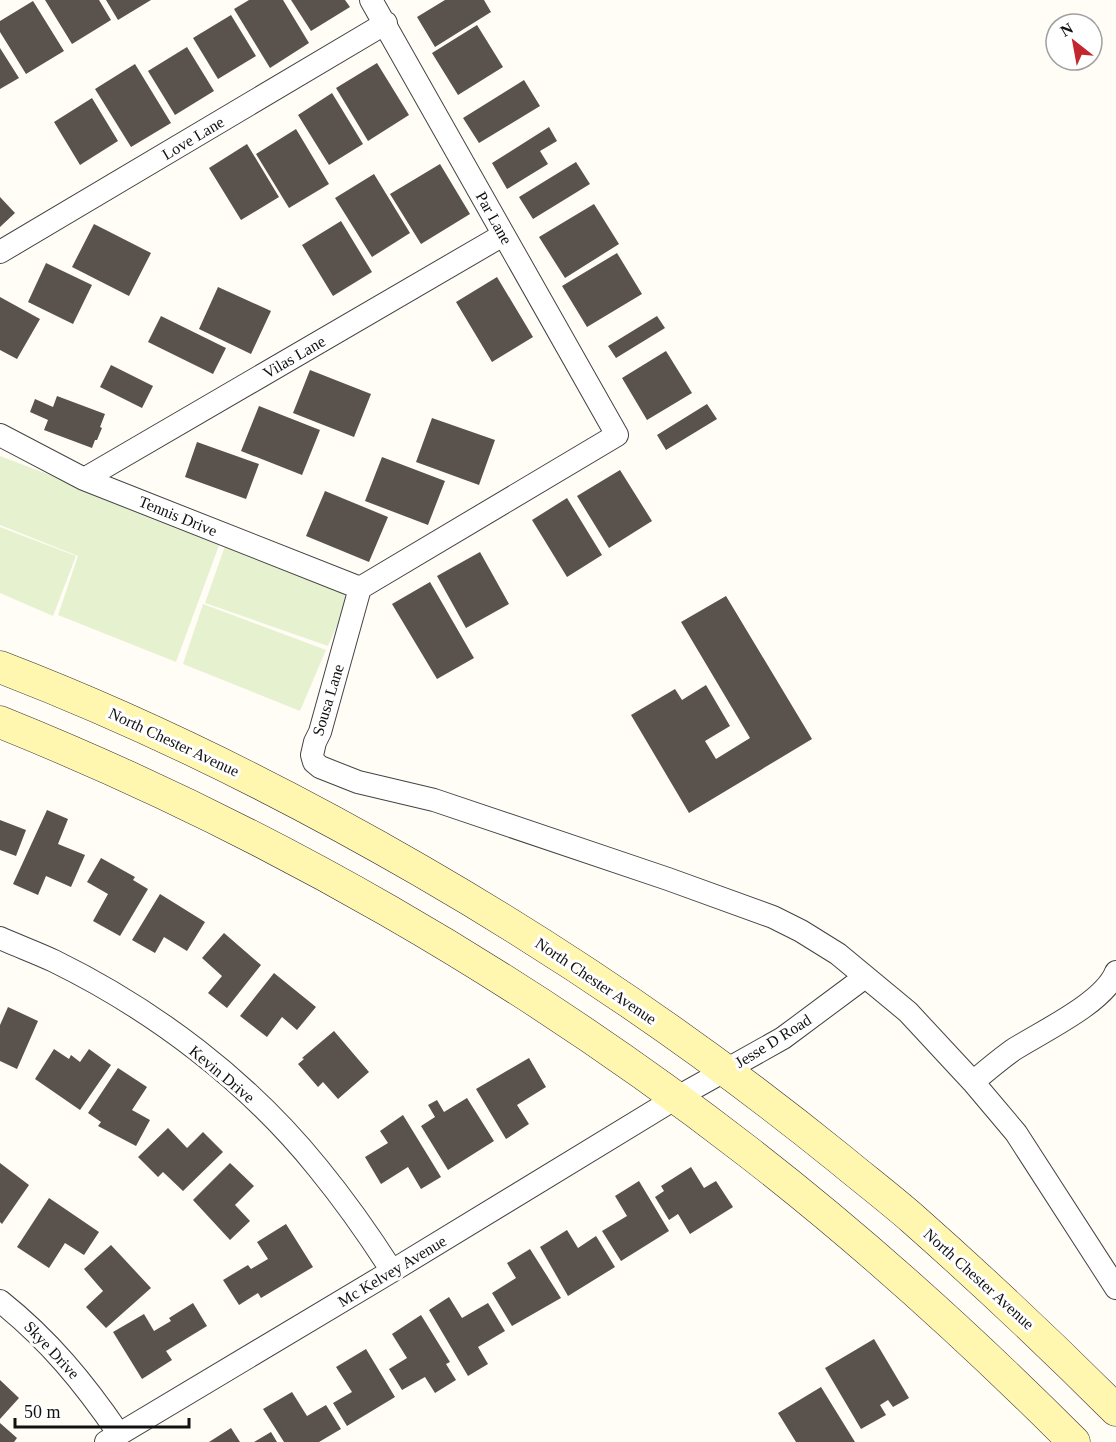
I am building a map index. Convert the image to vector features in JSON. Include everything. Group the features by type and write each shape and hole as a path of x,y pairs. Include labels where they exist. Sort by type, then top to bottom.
{"main road":[{"name":"North Chester Avenue","path":"0,667 124,718 251,778 351,831 498,915 593,976 780,1110 911,1217 1036,1331 1116,1410"},
{"path":"0,723 92,761 218,820 326,877 471,960 564,1020 676,1098 748,1152 843,1229 1000,1369 1074,1442"}],"street":[{"name":"Par Lane","path":"360,588 617,435 371,0"},
{"name":"Love Lane","path":"0,252 386,23"},
{"name":"Vilas Lane","path":"84,479 503,235"},
{"name":"Tennis Drive","path":"0,435 84,479 360,588"},
{"name":"Sousa Lane","path":"360,588 320,732 315,742 312,755 314,762 358,782 434,800 749,908 801,931 838,954 865,977"},
{"name":"Kevin Drive","path":"0,938 54,961 115,995 162,1025 218,1067 269,1114 316,1166 359,1221 392,1271"},
{"path":"973,1082 1012,1051 1093,1001 1116,972"},
{"name":"Jesse D Road","path":"676,1098 783,1038 865,977"},
{"path":"865,977 908,1012 973,1082 1016,1133 1116,1288"},
{"name":"Mc Kelvey Avenue","path":"112,1438 676,1098"},
{"name":"Skye Drive","path":"0,1301 57,1352 89,1391 112,1438"}],"green space":[{"path":"0,456 221,540 176,662 58,615 78,556 0,525"},
{"path":"0,527 76,556 53,616 0,593"},
{"path":"227,540 352,592 328,646 205,603"},
{"path":"203,604 326,650 300,711 183,664"}],"building":[{"path":"45,0 99,0 111,20 72,44"},
{"path":"106,0 151,0 118,20"},
{"path":"249,0 283,0 309,43 270,68 234,9"},
{"path":"291,0 345,0 350,7 311,31"},
{"path":"445,0 484,0 491,12 435,47 417,17"},
{"path":"33,1 64,51 26,74 0,32 0,21"},
{"path":"231,15 256,56 218,79 193,38"},
{"path":"477,25 503,67 458,95 432,53"},
{"path":"187,47 214,91 175,115 148,71"},
{"path":"0,48 19,78 0,89"},
{"path":"377,63 409,115 368,141 336,88"},
{"path":"135,64 171,123 131,147 95,89"},
{"path":"524,80 540,106 479,143 463,118"},
{"path":"332,93 363,144 329,165 298,115"},
{"path":"92,98 118,141 80,165 54,122"},
{"path":"549,127 557,141 540,151 548,164 507,189 492,163"},
{"path":"296,129 329,184 289,208 256,154"},
{"path":"247,144 279,197 241,220 209,168"},
{"path":"576,162 590,184 533,219 519,197"},
{"path":"440,164 470,214 421,244 390,194"},
{"path":"374,174 410,233 372,257 335,198"},
{"path":"0,197 15,213 0,227"},
{"path":"594,204 619,244 565,278 539,237"},
{"path":"341,221 372,272 333,296 302,245"},
{"path":"94,224 151,253 129,296 72,267"},
{"path":"617,253 642,294 587,327 562,286"},
{"path":"46,263 92,285 73,324 28,302"},
{"path":"497,277 533,337 492,362 456,302"},
{"path":"218,287 271,311 251,354 199,329"},
{"path":"0,297 40,319 17,359 0,350"},
{"path":"161,316 226,348 213,374 148,342"},
{"path":"657,316 665,328 616,358 608,346"},
{"path":"666,351 692,393 647,420 622,378"},
{"path":"111,365 153,386 142,408 100,387"},
{"path":"310,370 371,394 354,437 293,413"},
{"path":"57,396 105,414 100,427 102,428 92,448 44,430 48,420 30,412 35,399 53,407"},
{"path":"707,404 717,419 666,450 657,435"},
{"path":"259,406 320,430 302,475 241,451"},
{"path":"432,418 495,440 479,485 416,462"},
{"path":"197,442 259,464 246,499 185,477"},
{"path":"382,457 445,481 428,525 365,501"},
{"path":"620,470 652,521 609,548 577,496"},
{"path":"325,491 388,517 369,562 306,536"},
{"path":"567,498 602,555 567,577 532,520"},
{"path":"480,552 509,604 466,628 437,576"},
{"path":"430,582 474,658 437,679 392,604"},
{"path":"726,596 812,739 689,813 631,715 675,689 682,700 706,685 730,726 705,741 716,759 750,738 681,622"},
{"path":"47,810 68,819 58,844 85,855 71,887 46,876 38,895 13,884"},
{"path":"0,820 26,830 16,856 0,850"},
{"path":"101,858 135,877 133,880 148,889 120,936 93,921 108,894 87,882"},
{"path":"160,894 205,922 187,951 164,937 155,953 132,940"},
{"path":"224,933 261,965 227,1008 208,993 222,976 202,958"},
{"path":"274,973 316,1007 297,1030 282,1017 267,1037 240,1016"},
{"path":"8,1007 38,1021 17,1069 0,1061 0,1025"},
{"path":"334,1031 369,1072 338,1099 323,1082 318,1087 298,1064"},
{"path":"54,1049 69,1059 71,1055 80,1062 89,1049 111,1065 80,1110 35,1079"},
{"path":"529,1058 546,1087 517,1105 529,1124 506,1139 476,1089"},
{"path":"118,1068 147,1087 132,1110 150,1120 136,1146 98,1126 101,1122 88,1113"},
{"path":"467,1098 494,1141 448,1170 421,1126 435,1117 428,1105 437,1100 444,1112"},
{"path":"403,1115 441,1177 421,1189 408,1167 381,1184 365,1157 388,1143 380,1131"},
{"path":"168,1128 187,1148 203,1132 223,1152 183,1191 163,1172 158,1177 138,1157"},
{"path":"0,1163 29,1185 2,1224 0,1222"},
{"path":"230,1163 254,1186 235,1205 250,1221 230,1240 193,1200"},
{"path":"691,1167 704,1188 716,1181 733,1207 690,1234 678,1214 669,1220 655,1197 664,1191 661,1186"},
{"path":"639,1181 669,1231 621,1261 602,1231 627,1216 615,1196"},
{"path":"49,1198 99,1232 84,1255 65,1243 49,1268 17,1247"},
{"path":"286,1224 313,1267 261,1298 258,1293 239,1305 223,1280 248,1265 251,1269 268,1259 257,1242"},
{"path":"567,1230 578,1248 596,1236 615,1267 568,1296 540,1247"},
{"path":"111,1245 151,1288 106,1328 86,1307 103,1291 84,1269"},
{"path":"530,1249 561,1298 512,1326 492,1293 516,1278 507,1263"},
{"path":"449,1297 462,1318 488,1303 505,1331 478,1347 488,1364 468,1376 429,1310"},
{"path":"193,1303 207,1326 166,1351 172,1360 142,1379 113,1332 144,1314 154,1331 171,1321 169,1318"},
{"path":"421,1315 450,1362 446,1364 456,1380 435,1393 425,1377 402,1390 389,1369 407,1358 392,1334"},
{"path":"874,1339 909,1398 893,1407 888,1400 880,1405 886,1415 861,1429 825,1368"},
{"path":"366,1349 395,1397 347,1426 333,1403 352,1392 336,1367"},
{"path":"0,1380 19,1398 0,1419"},
{"path":"821,1387 855,1442 796,1442 778,1413"},
{"path":"292,1392 307,1416 326,1405 341,1429 319,1442 284,1442 263,1409"},
{"path":"0,1423 17,1438 14,1442 0,1442"},
{"path":"231,1428 240,1442 209,1442"},
{"path":"271,1432 277,1442 254,1442"}]}
